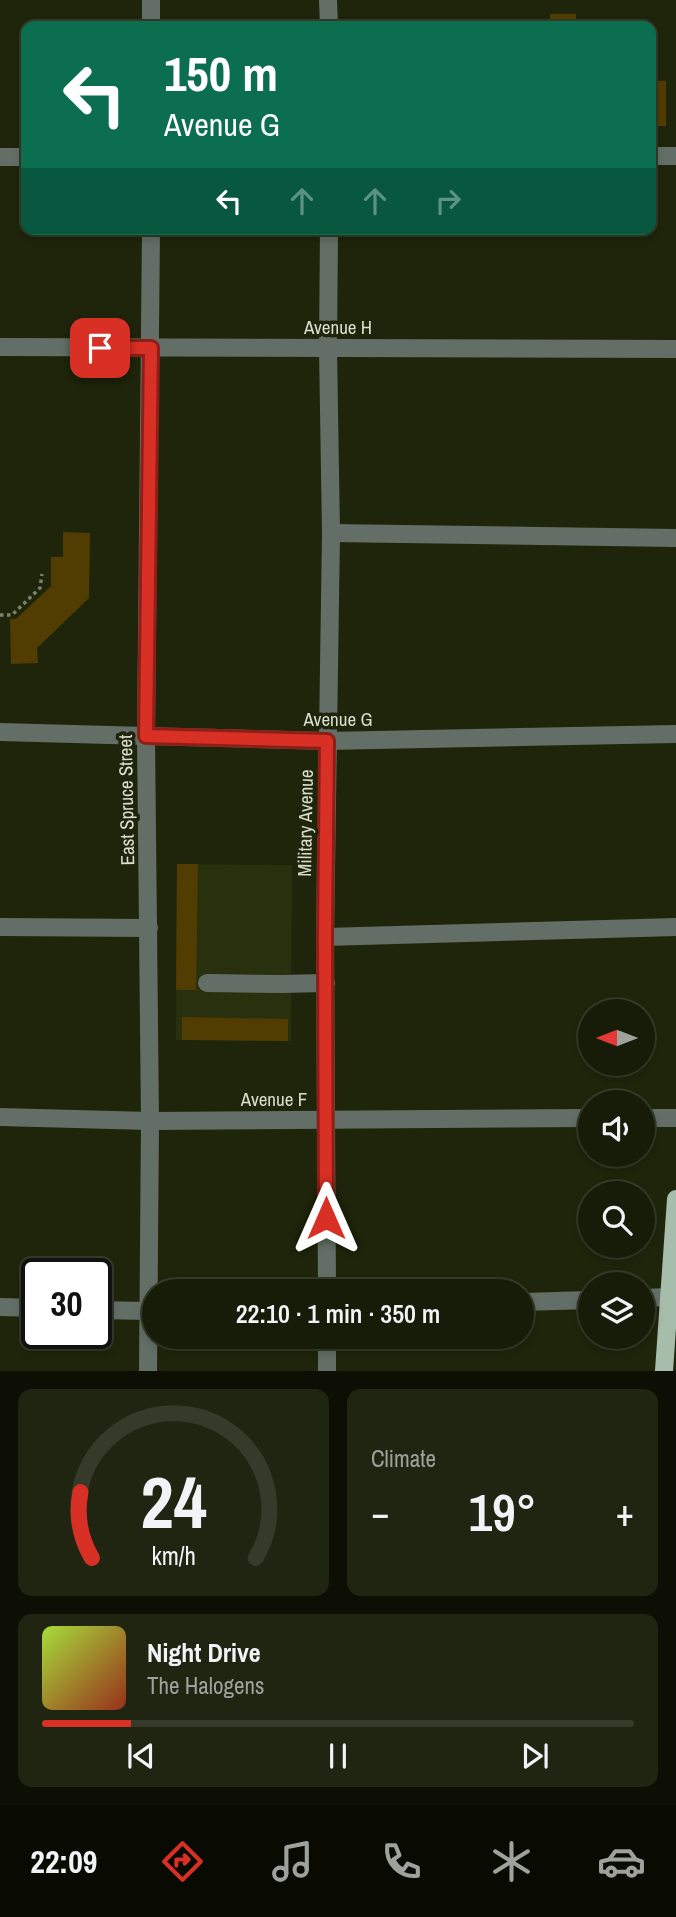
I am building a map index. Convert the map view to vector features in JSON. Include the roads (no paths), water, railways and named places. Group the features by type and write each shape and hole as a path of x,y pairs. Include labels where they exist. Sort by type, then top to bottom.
{"main road":[{"path":"664,1371 676,1199"}],"street":[{"path":"151,0 151,21"},
{"path":"328,0 329,21"},
{"path":"0,156 21,157"},
{"path":"656,156 676,156"},
{"name":"East Spruce Street","path":"149,1279 146,736 151,235"},
{"name":"Military Avenue","path":"327,1279 325,937 331,533 329,235"},
{"name":"Avenue H","path":"0,347 676,349"},
{"path":"331,533 676,538"},
{"name":"Avenue G","path":"0,732 327,741 676,734"},
{"path":"0,927 149,928"},
{"path":"325,937 676,927"},
{"path":"207,982 326,983"},
{"name":"Avenue F","path":"0,1117 150,1121 578,1118"},
{"path":"655,1118 676,1118"},
{"path":"655,1298 669,1297"},
{"path":"534,1302 578,1300"},
{"path":"0,1307 21,1308"},
{"path":"112,1310 142,1311"},
{"name":"East Spruce Street","path":"148,1349 148,1371"},
{"path":"327,1349 327,1371"}]}
